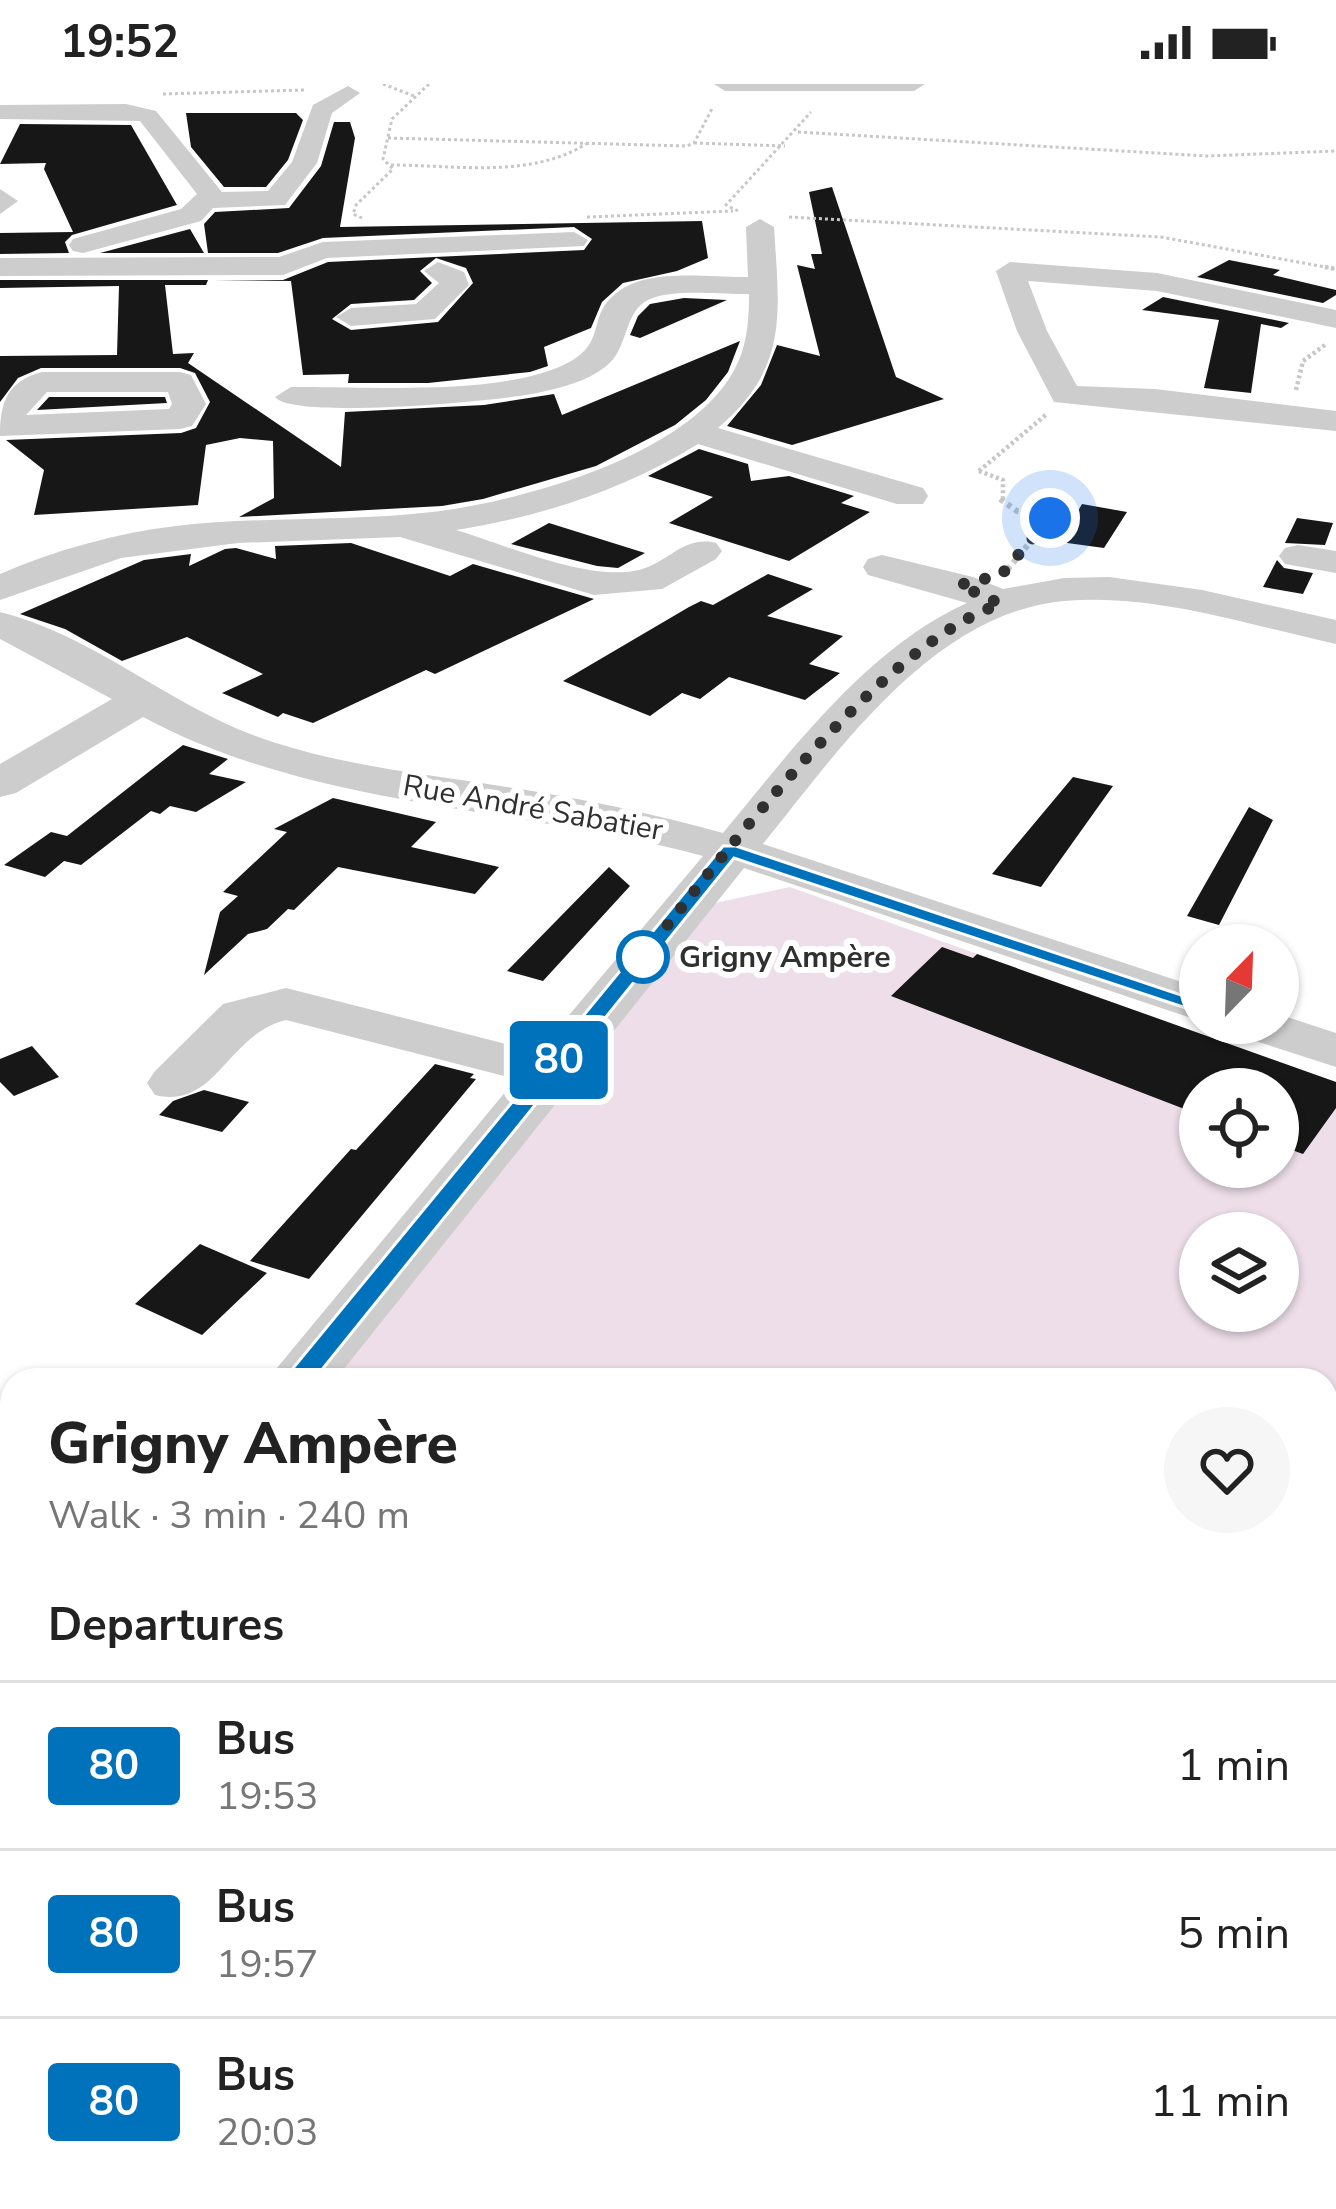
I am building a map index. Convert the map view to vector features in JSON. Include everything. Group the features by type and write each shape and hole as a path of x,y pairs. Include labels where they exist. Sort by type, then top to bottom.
{"street":[{"path":"720,94 914,84"},
{"path":"208,200 273,201 304,164 321,110 348,93"},
{"path":"0,266 173,222 191,215 212,195 148,116 126,111 2,122"},
{"path":"0,589 37,571 140,543 254,531 404,526 532,504 598,484 694,432 745,382 760,350 757,217"},
{"path":"283,266 323,250 578,228"},
{"path":"0,266 283,266 438,272 496,266"},
{"path":"351,317 424,313 454,285 454,278 438,272"},
{"path":"1336,319 1157,282 1010,272 1032,331 1066,394 1155,399 1336,421"},
{"path":"291,397 488,393 524,386 596,359 608,346 622,302 647,288 761,285"},
{"path":"43,382 181,382 189,404 180,418 0,426 29,388 43,382"},
{"path":"694,432 910,496"},
{"path":"404,526 594,583 648,581 703,551"},
{"path":"882,567 959,585 1001,604"},
{"path":"309,1368 730,850 881,684 962,620 1001,604 1081,591 1143,592 1336,632"},
{"name":"Rue André Sabatier","path":"0,624 203,732 304,764 658,830 1179,998"},
{"path":"0,783 141,700"},
{"path":"174,1083 242,1015 286,1004 550,1071"},
{"path":"1299,1039 1336,1051"}],"path":[{"path":"383,84 414,97"},
{"path":"359,218 353,214 356,205 394,169 383,159 392,119 429,84"},
{"path":"757,217 726,206 796,132 814,108 818,86"},
{"path":"152,94 317,89"},
{"path":"694,143 720,94"},
{"path":"796,132 1207,156 1336,152"},
{"path":"388,138 785,146"},
{"path":"391,165 540,163 570,157 586,144"},
{"path":"273,201 288,221 369,220"},
{"path":"578,228 757,217 1161,237 1336,269"},
{"path":"1290,415 1303,361 1336,338"},
{"path":"959,585 1001,575 1050,518 1017,511 1000,500 1003,480 979,471 1066,394"}],"shaded area":[{"path":"790,887 1179,1026 1179,1044 1230,1044 1297,1068 1179,1068 1179,1188 1299,1188 1299,1069 1336,1082 1336,1368 340,1368 715,903"}],"building":[{"path":"186,113 296,113 303,120 288,160 266,187 224,187 191,147"},
{"path":"334,122 350,122 355,138 340,227 702,221 708,258 677,271 623,283 602,302 591,328 544,347 548,366 530,372 428,383 348,383 349,374 303,375 291,281 213,280 283,280 328,262 584,250 592,239 574,227 323,238 278,253 208,253 204,224 215,212 289,208 321,166","holes":["436,258 466,268 473,283 438,322 351,330 332,319 351,304 414,300 432,283 420,271"]},
{"path":"20,124 131,125 177,205 72,235 65,242 69,253 0,254 0,233 73,232 44,169 46,163 0,164"},
{"path":"832,187 896,377 944,399 792,445 727,426 761,385 777,345 820,356 797,265 815,269 811,254 822,254 809,192"},
{"path":"190,229 204,253 100,253"},
{"path":"1229,260 1280,270 1273,275 1336,290 1336,295 1323,303 1197,277"},
{"path":"0,280 208,280 206,285 165,285 173,354 194,353 188,363 341,467 345,412 484,405 554,394 562,415 740,341 728,372 706,400 675,425 596,466 483,499 442,506 239,517 274,498 273,441 240,438 206,445 198,505 34,515 44,470 6,440 181,433 196,428 210,402 195,373 180,368 41,368 18,378 0,402 0,356 117,355 119,286 0,288"},
{"path":"1163,297 1289,323 1281,328 1261,324 1251,393 1204,388 1219,320 1142,310"},
{"path":"684,298 727,300 640,338 630,335 650,304"},
{"path":"49,397 165,397 167,403 37,410"},
{"path":"699,449 748,464 751,481 789,476 854,496 841,503 870,512 789,561 669,523 713,497 648,476"},
{"path":"1082,504 1127,512 1104,548 1060,542"},
{"path":"1297,518 1333,523 1325,545 1285,543"},
{"path":"549,523 645,553 618,568 511,544"},
{"path":"351,543 450,576 473,564 594,599 435,674 426,670 313,723 283,713 278,717 222,693 263,674 187,637 122,661 65,629 20,614 144,560 191,554 189,566 236,548 276,559 275,546"},
{"path":"1277,560 1284,568 1313,573 1303,594 1263,587"},
{"path":"768,574 813,589 767,616 843,636 809,664 840,673 805,700 729,677 700,699 682,693 650,716 563,681 689,607 701,601 713,605"},
{"path":"183,745 228,759 209,774 246,782 196,812 170,806 160,814 151,811 81,865 64,861 45,877 4,865 51,832 67,836"},
{"path":"1073,777 1113,786 1041,887 992,874"},
{"path":"333,798 436,822 411,847 499,867 475,894 338,867 294,910 288,909 267,929 248,934 204,975 220,912 238,896 223,892 287,832 274,829"},
{"path":"1249,807 1273,820 1220,924 1187,916"},
{"path":"609,867 630,886 543,981 507,971"},
{"path":"942,947 973,958 977,954 1179,1026 1179,1044 1229,1044 1297,1068 1179,1068 1179,1107 891,996"},
{"path":"32,1046 59,1077 14,1096 0,1082 0,1059"},
{"path":"435,1064 474,1074 470,1078 476,1079 309,1279 250,1261 351,1149 356,1150"},
{"path":"1299,1069 1336,1082 1336,1108 1303,1154 1299,1153"},
{"path":"204,1090 249,1102 222,1132 159,1115 173,1101"},
{"path":"200,1244 267,1273 202,1335 135,1304"}],"bus line":[{"name":"80","path":"309,1368 730,850 1179,998"}],"place":[{"name":"Grigny Ampère","path":"643,957"}],"route":[{"path":"643,957 635,966 739,838 881,684 962,620 1001,604 959,585 1001,575 1050,518"}]}
